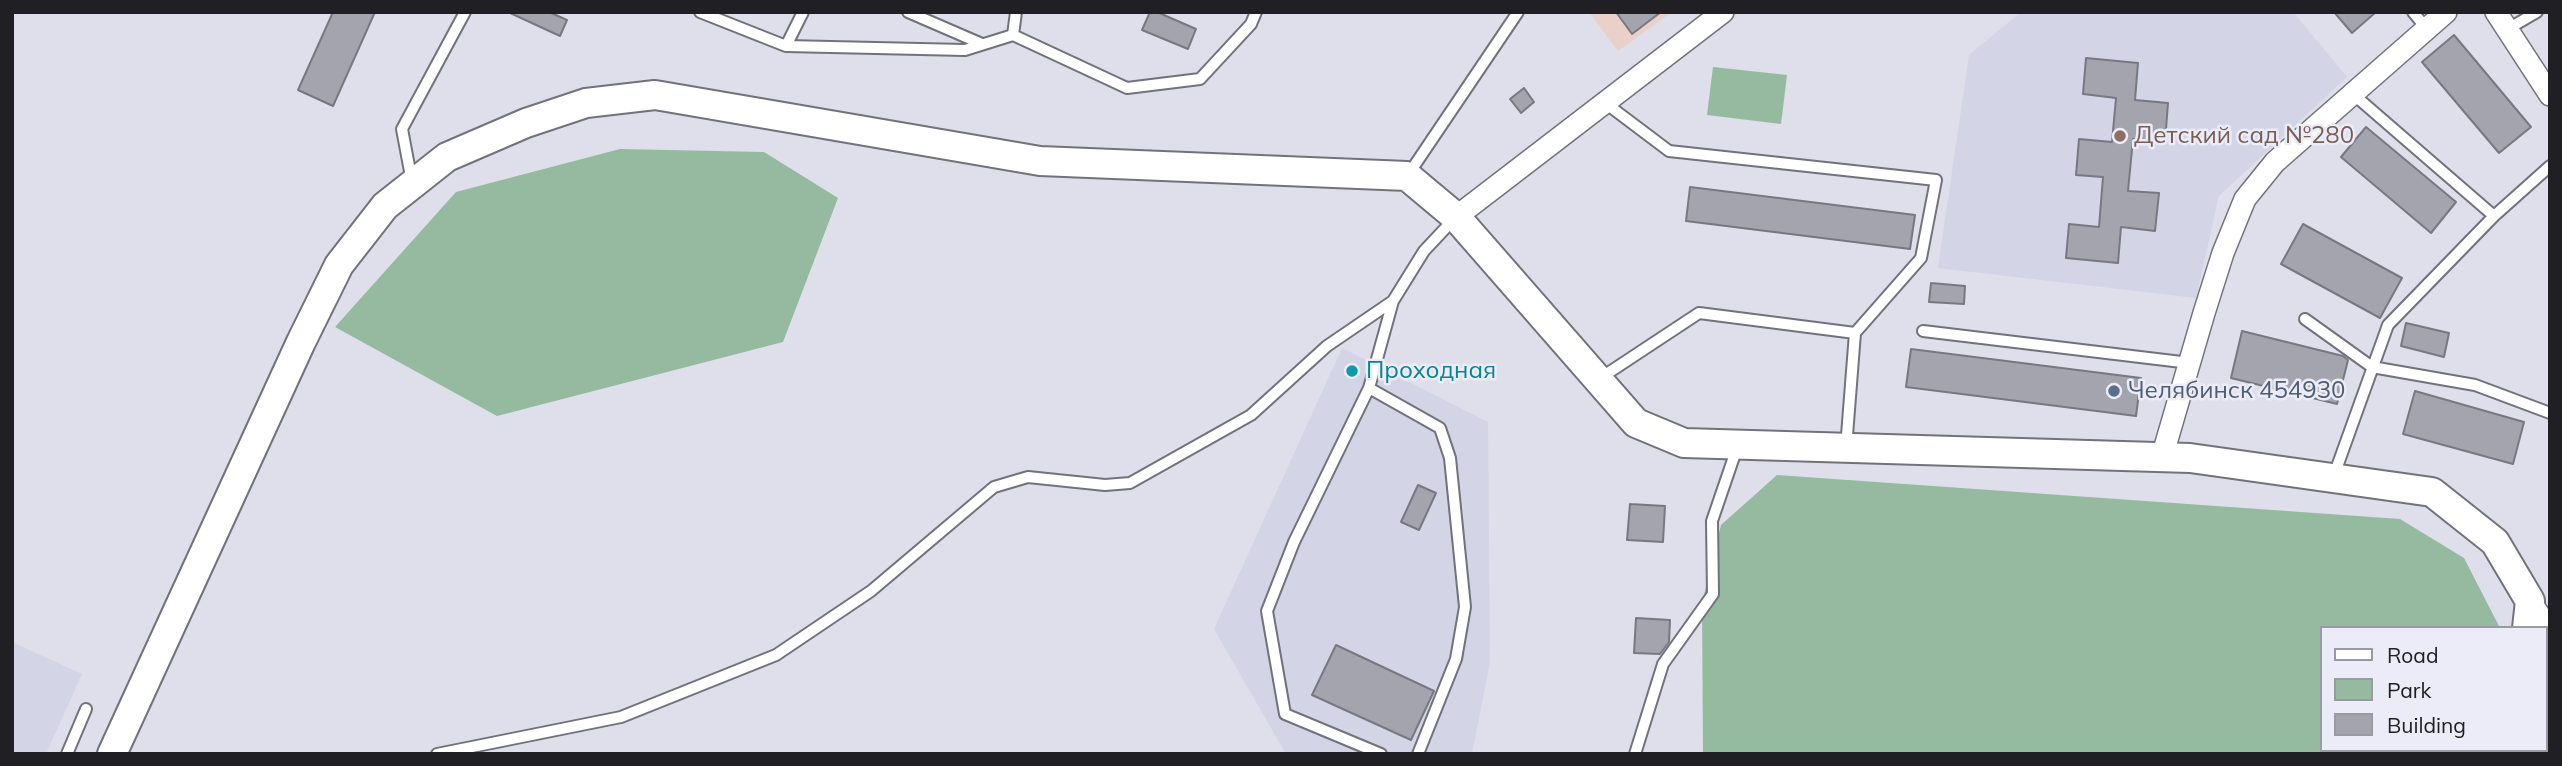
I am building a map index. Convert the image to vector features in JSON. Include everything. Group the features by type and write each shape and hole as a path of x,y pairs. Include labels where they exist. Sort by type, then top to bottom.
{"street":[{"path":"1456,217 1723,12"},
{"path":"2162,457 2223,253 2245,199 2275,162 2446,12"},
{"path":"2501,21 2550,95"},
{"path":"112,754 339,265 385,206 447,158 526,123 586,103 655,95 1040,160 1407,176 1456,217 1636,423 1684,443 2190,458 2432,492 2495,542 2528,614 2544,626"}],"lane":[{"path":"413,185 402,129 464,12"},
{"path":"700,12 786,46 965,50 1013,35 1127,88 1200,79 1251,24 1255,12"},
{"path":"786,46 803,12"},
{"path":"908,12 982,44"},
{"path":"1013,35 1016,12"},
{"path":"1407,176 1518,12"},
{"path":"2413,12 2427,29"},
{"path":"2501,21 2537,12"},
{"path":"2353,94 2494,216"},
{"path":"1604,103 1669,151 1936,180 1922,258 1855,333 1846,447"},
{"path":"2333,478 2388,325 2494,216 2550,166"},
{"path":"1381,754 1285,714 1267,611 1294,542 1369,388 1393,301 1424,251 1456,217"},
{"path":"437,754 621,716 776,655 871,591 993,487 1028,477 1105,485 1130,483 1251,415 1327,346 1393,301"},
{"path":"1600,379 1699,313 1855,333"},
{"path":"2305,319 2372,367 2475,385 2550,413"},
{"path":"1923,331 2190,363"},
{"path":"1369,388 1440,428 1450,458 1465,607 1456,659 1418,754"},
{"path":"1635,754 1663,664 1713,594 1712,521 1738,445"},
{"path":"66,754 86,709"}],"shaded area":[{"path":"1589,12 1672,12 1618,51"},
{"name":"Детский сад №280","path":"2021,12 2293,12 2347,77 2219,196 2196,298 1938,268 1969,55"},
{"path":"1342,348 1488,422 1490,662 1472,754 1286,754 1214,629"},
{"path":"12,642 82,674 46,754 12,754"}],"green space":[{"path":"1713,67 1787,75 1781,124 1707,115"},
{"path":"620,149 764,152 838,198 783,342 497,416 335,327 456,192"},
{"path":"1777,475 2400,519 2464,558 2499,626 2320,626 2320,752 2485,754 1703,754 1702,603 1721,525"}],"building":[{"path":"333,12 375,12 333,106 298,90"},
{"path":"508,12 549,12 567,20 560,36"},
{"path":"1150,12 1157,12 1196,29 1188,49 1142,30"},
{"path":"1616,12 1661,12 1632,34"},
{"path":"2334,12 2376,12 2352,33"},
{"path":"2454,35 2531,127 2499,153 2422,62"},
{"path":"2086,58 2138,63 2135,100 2168,103 2165,142 2133,139 2128,191 2159,193 2155,231 2121,227 2118,263 2066,258 2069,224 2099,227 2103,177 2076,175 2079,139 2112,142 2116,98 2083,94"},
{"path":"1524,88 1534,102 1521,113 1510,99"},
{"path":"2366,127 2456,202 2431,233 2341,157"},
{"path":"1690,187 1915,215 1910,249 1686,221"},
{"path":"2303,224 2402,278 2380,318 2281,264"},
{"path":"1931,283 1965,286 1964,304 1929,302"},
{"path":"2406,323 2449,333 2444,357 2401,346"},
{"path":"2242,331 2343,356 2348,360 2337,404 2231,378"},
{"path":"1911,349 2141,378 2136,416 1906,387"},
{"path":"2415,391 2524,422 2513,464 2403,434"},
{"path":"1418,485 1436,493 1419,530 1401,522"},
{"path":"1630,504 1665,506 1663,542 1627,540"},
{"path":"1636,618 1670,620 1669,642 1660,654 1634,653"},
{"path":"1336,645 1434,691 1411,740 1312,695"}],"place":[{"name":"Детский сад №280","path":"2120,136"},
{"name":"Проходная","path":"1352,371"},
{"name":"Челябинск 454930","path":"2114,391"}]}
